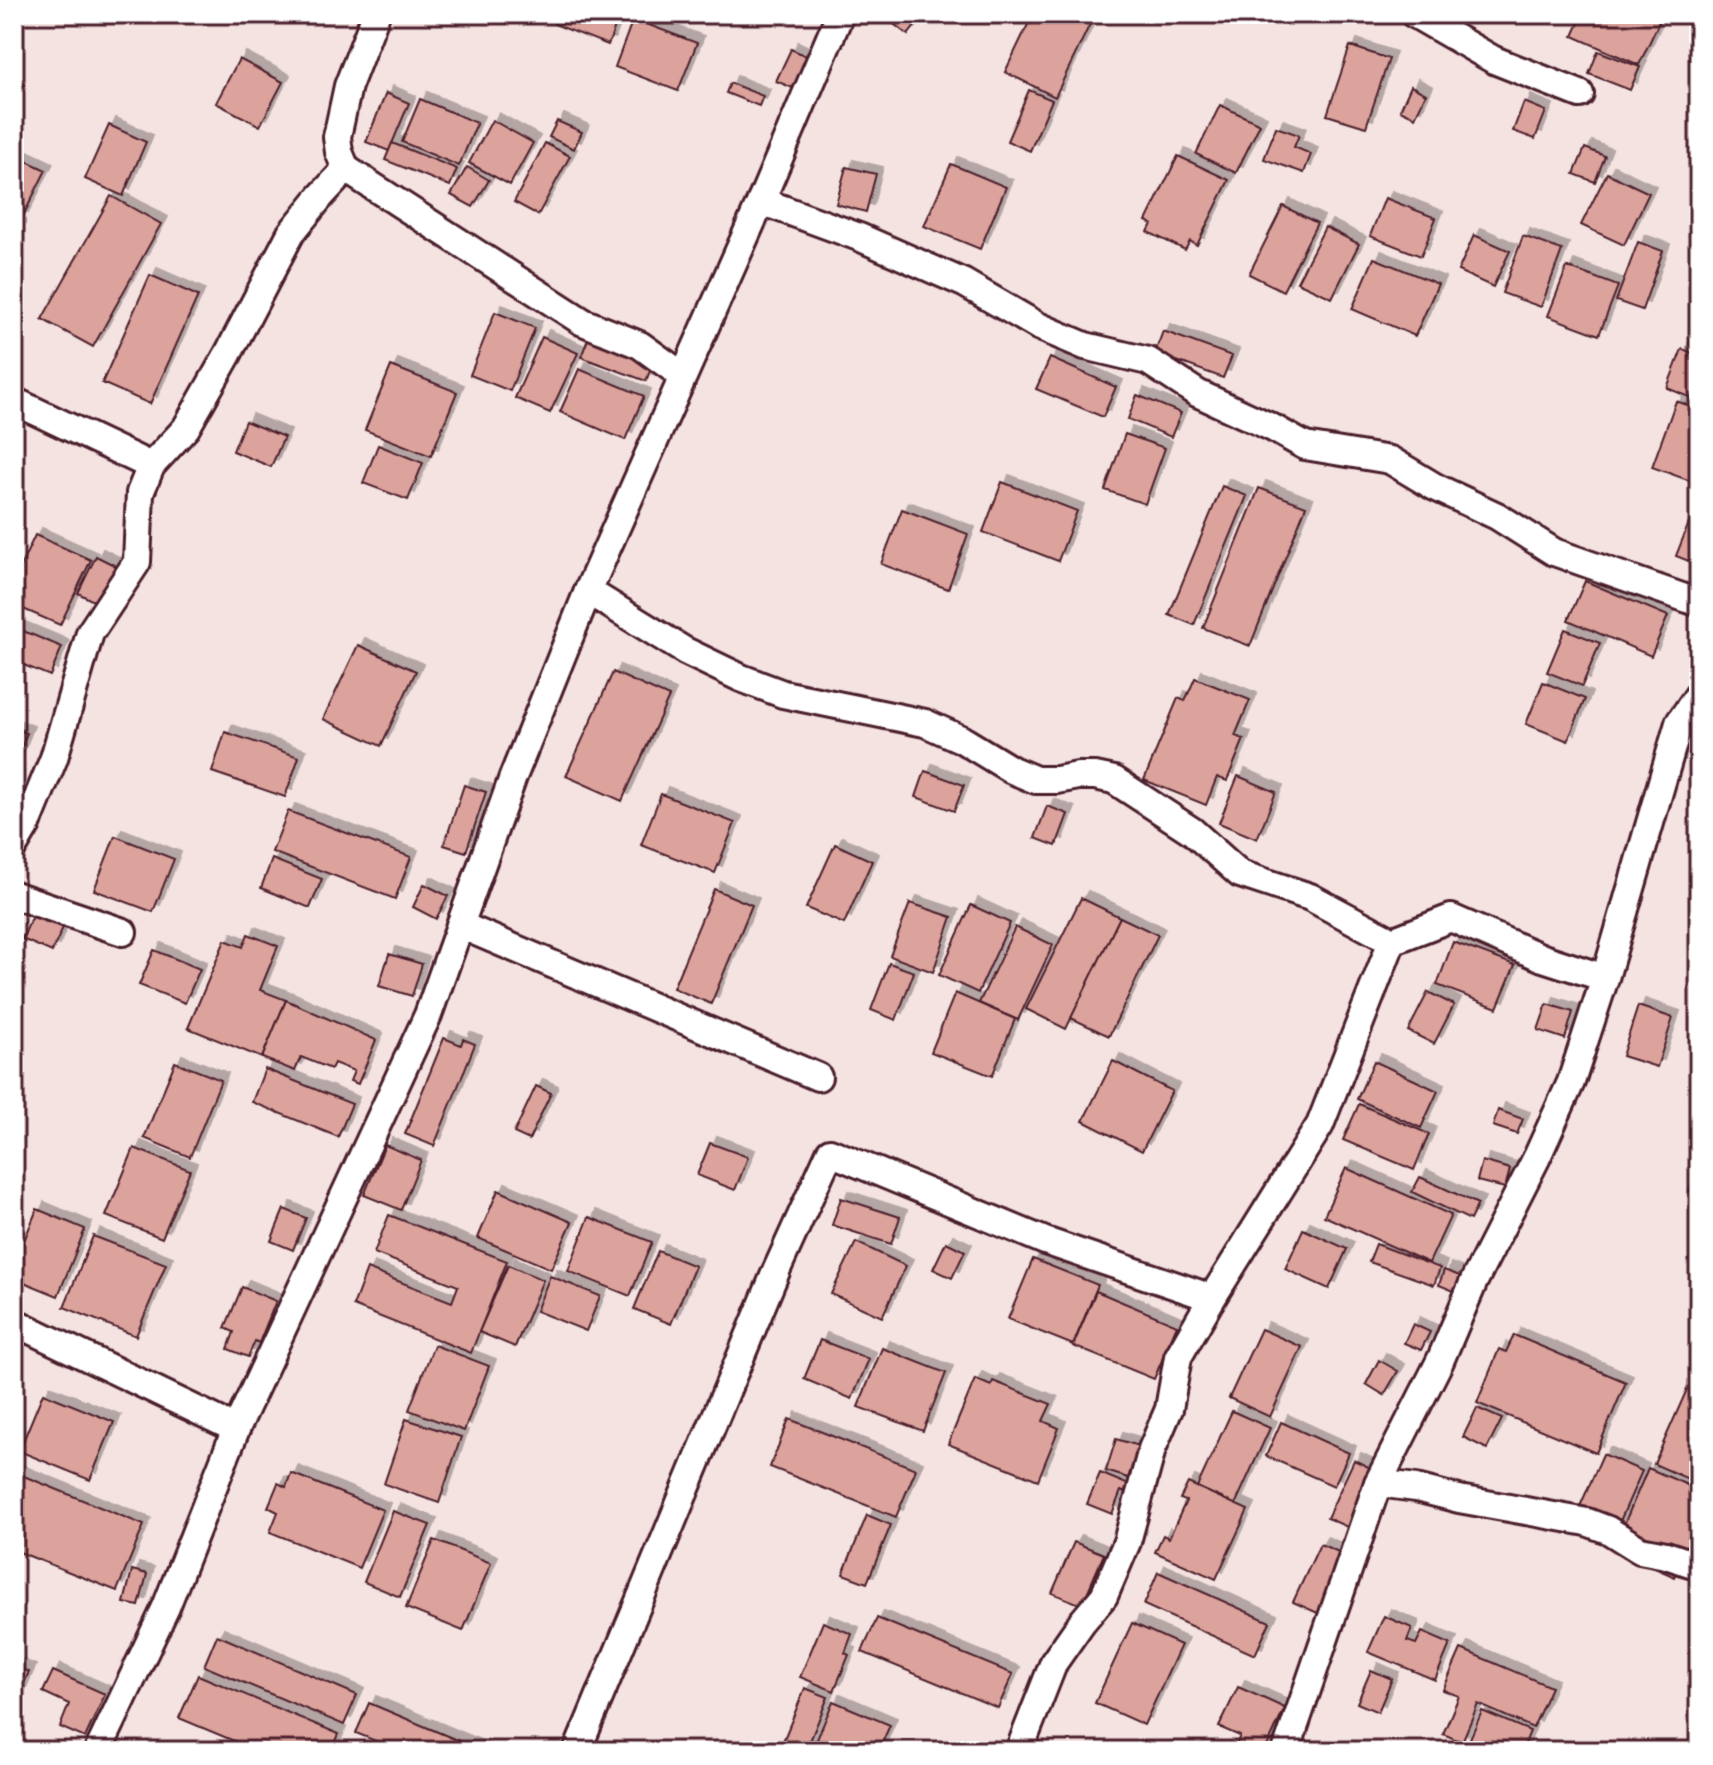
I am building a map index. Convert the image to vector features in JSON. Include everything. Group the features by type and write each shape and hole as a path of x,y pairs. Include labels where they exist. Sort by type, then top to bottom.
{"street":[{"path":"376,14 348,86 337,137 346,169 583,322 640,345 683,376"},
{"path":"98,1751 166,1607 236,1429 428,1015 513,777 588,591 761,201 840,14"},
{"path":"1414,14 1494,60 1580,94"},
{"path":"14,846 27,824 54,758 90,633 137,562 140,493 151,466 186,428 291,233 346,169"},
{"path":"761,201 859,237 964,283 1038,326 1085,346 1148,361 1197,393 1305,446 1390,460 1435,487 1497,516 1554,552 1699,603"},
{"path":"14,401 151,466"},
{"path":"588,591 685,651 783,694 925,723 1036,780 1095,776 1114,780 1192,831 1240,874 1310,897 1392,941"},
{"path":"1286,1751 1378,1483 1440,1361 1474,1281 1571,1082 1605,978 1679,723 1699,694"},
{"path":"14,895 123,932"},
{"path":"1019,1751 1054,1662 1104,1596 1127,1542 1152,1449 1169,1409 1178,1357 1320,1125 1392,941 1451,918 1543,958 1605,978"},
{"path":"460,925 818,1077"},
{"path":"577,1751 777,1269 830,1152 1045,1241 1212,1298"},
{"path":"14,1322 236,1429"},
{"path":"1378,1483 1587,1522 1608,1530 1640,1550 1699,1566"}],"building":[{"path":"296,14 317,14 313,22"},
{"path":"558,14 620,14 608,45 554,24"},
{"path":"895,14 919,14 922,17 908,35 890,21"},
{"path":"1033,14 1075,14 1091,22 1055,97 1005,72"},
{"path":"1583,14 1651,14 1661,18 1639,65 1573,36"},
{"path":"633,19 697,43 678,91 615,67"},
{"path":"1350,46 1389,59 1366,127 1327,115"},
{"path":"791,49 815,60 800,91 776,81"},
{"path":"1598,51 1640,67 1630,90 1589,74"},
{"path":"239,59 283,82 260,126 216,103"},
{"path":"730,83 763,96 759,106 726,93"},
{"path":"1411,86 1426,94 1415,117 1400,110"},
{"path":"1029,90 1052,100 1030,151 1007,141"},
{"path":"386,93 409,103 389,151 366,142"},
{"path":"420,99 477,123 459,166 402,142"},
{"path":"1524,102 1546,111 1535,139 1513,131"},
{"path":"1220,105 1260,124 1236,173 1196,154"},
{"path":"492,120 533,143 510,185 469,163"},
{"path":"557,121 582,132 574,149 549,137"},
{"path":"109,125 146,142 123,196 85,179"},
{"path":"1276,127 1299,135 1294,147 1311,154 1304,173 1264,159"},
{"path":"392,143 457,169 450,186 385,160"},
{"path":"545,143 570,156 538,215 514,202"},
{"path":"1585,148 1605,156 1595,182 1574,174"},
{"path":"14,155 46,170 21,220 14,216"},
{"path":"1178,156 1229,180 1197,245 1190,241 1185,250 1148,232 1152,224 1146,221"},
{"path":"951,164 1006,187 980,249 924,226"},
{"path":"467,167 489,180 473,207 451,195"},
{"path":"846,167 876,174 866,212 836,204"},
{"path":"1607,173 1649,193 1624,245 1581,225"},
{"path":"111,196 161,224 93,347 42,319"},
{"path":"1385,198 1436,218 1421,256 1370,236"},
{"path":"1283,206 1317,223 1283,291 1249,274"},
{"path":"1325,227 1359,244 1332,298 1297,282"},
{"path":"1474,235 1510,251 1493,287 1458,271"},
{"path":"1523,236 1562,250 1541,307 1502,293"},
{"path":"1638,242 1663,251 1642,310 1616,301"},
{"path":"1374,258 1438,284 1415,336 1352,309"},
{"path":"1567,267 1618,286 1599,335 1548,316"},
{"path":"150,275 198,296 150,404 102,383"},
{"path":"495,312 535,328 510,391 470,375"},
{"path":"1699,322 1699,346 1690,341"},
{"path":"592,329 657,353 646,381 581,357"},
{"path":"1163,331 1232,356 1223,378 1155,353"},
{"path":"542,337 578,353 550,413 515,398"},
{"path":"1682,349 1699,356 1699,401 1667,388"},
{"path":"1050,358 1116,387 1103,417 1036,389"},
{"path":"391,366 457,392 431,456 365,430"},
{"path":"579,369 644,396 625,440 560,412"},
{"path":"1137,395 1181,413 1171,437 1128,419"},
{"path":"1676,401 1699,409 1699,484 1652,467"},
{"path":"245,421 284,437 271,467 233,451"},
{"path":"1125,434 1165,448 1145,504 1105,490"},
{"path":"378,445 423,463 408,500 363,483"},
{"path":"1002,482 1077,511 1058,561 983,532"},
{"path":"1222,486 1247,496 1194,625 1169,615"},
{"path":"1259,488 1306,506 1250,646 1203,628"},
{"path":"902,509 968,534 948,589 881,564"},
{"path":"1689,523 1699,527 1699,565 1676,556"},
{"path":"35,535 91,560 60,625 14,605 14,580"},
{"path":"96,556 120,568 101,605 78,593"},
{"path":"1585,581 1668,616 1651,656 1568,620"},
{"path":"16,628 62,647 50,676 14,661"},
{"path":"1565,629 1600,643 1582,686 1547,672"},
{"path":"358,645 416,671 381,746 323,719"},
{"path":"613,672 669,697 622,801 566,776"},
{"path":"1195,678 1250,700 1235,736 1244,739 1227,781 1217,777 1206,805 1144,780 1178,698 1185,701"},
{"path":"1543,682 1585,699 1568,741 1526,724"},
{"path":"14,728 27,733 14,766"},
{"path":"225,732 299,757 285,797 212,772"},
{"path":"925,771 964,785 954,811 916,797"},
{"path":"1238,776 1276,792 1257,839 1219,823"},
{"path":"464,785 486,792 466,852 444,845"},
{"path":"661,794 735,823 715,873 641,845"},
{"path":"1047,806 1068,814 1056,846 1035,838"},
{"path":"288,811 411,857 395,899 272,852"},
{"path":"115,836 174,859 153,912 94,890"},
{"path":"835,844 872,861 844,924 806,908"},
{"path":"272,859 322,879 310,908 261,888"},
{"path":"424,884 448,896 436,919 413,907"},
{"path":"714,889 752,905 711,1004 673,988"},
{"path":"1081,898 1120,917 1066,1029 1026,1009"},
{"path":"910,903 952,917 933,972 890,956"},
{"path":"971,905 1010,923 978,993 939,975"},
{"path":"35,910 65,923 52,952 22,939"},
{"path":"1120,917 1158,935 1109,1036 1071,1018"},
{"path":"1015,927 1053,945 1018,1020 979,1003"},
{"path":"248,934 278,946 260,990 286,1000 262,1058 188,1028 225,940 243,947"},
{"path":"1453,942 1515,965 1497,1008 1437,985"},
{"path":"154,950 200,969 185,1003 139,985"},
{"path":"389,954 422,964 412,996 379,986"},
{"path":"889,963 914,972 896,1020 871,1010"},
{"path":"1428,992 1454,1005 1434,1044 1408,1031"},
{"path":"955,993 1015,1019 992,1076 931,1052"},
{"path":"286,1000 376,1040 358,1084 350,1081 354,1071 334,1063 331,1069 301,1057 295,1071 262,1058"},
{"path":"1547,1004 1573,1012 1565,1039 1538,1030"},
{"path":"1638,1006 1673,1018 1657,1067 1622,1056"},
{"path":"444,1038 461,1045 463,1039 475,1044 434,1146 405,1134"},
{"path":"1113,1061 1172,1091 1142,1151 1083,1121"},
{"path":"1374,1061 1438,1091 1421,1128 1357,1099"},
{"path":"175,1062 221,1080 190,1157 144,1138"},
{"path":"265,1069 352,1104 338,1137 252,1102"},
{"path":"536,1086 551,1093 529,1140 514,1133"},
{"path":"1359,1104 1429,1134 1414,1170 1343,1140"},
{"path":"1498,1110 1523,1119 1517,1134 1493,1126"},
{"path":"710,1143 748,1157 735,1190 697,1175"},
{"path":"385,1145 421,1160 401,1210 364,1195"},
{"path":"134,1148 190,1170 162,1238 106,1216"},
{"path":"1482,1161 1510,1169 1505,1188 1477,1181"},
{"path":"1346,1168 1451,1215 1429,1263 1324,1216"},
{"path":"1699,1170 1699,1195 1689,1191"},
{"path":"1420,1177 1478,1204 1470,1220 1412,1192"},
{"path":"498,1190 572,1222 551,1269 478,1238"},
{"path":"841,1198 900,1217 891,1244 832,1225"},
{"path":"37,1209 85,1229 58,1296 14,1278 14,1265"},
{"path":"284,1209 306,1218 293,1250 271,1241"},
{"path":"389,1215 507,1261 471,1353 353,1306 367,1269 452,1302 458,1286 374,1253"},
{"path":"589,1217 652,1242 630,1296 568,1271"},
{"path":"1303,1229 1347,1249 1329,1289 1285,1269"},
{"path":"93,1236 166,1264 136,1336 64,1307"},
{"path":"856,1242 906,1266 882,1317 831,1294"},
{"path":"946,1242 965,1251 952,1278 933,1269"},
{"path":"1376,1244 1440,1268 1434,1285 1369,1262"},
{"path":"658,1251 695,1266 671,1324 634,1309"},
{"path":"1033,1259 1098,1285 1073,1345 1008,1319"},
{"path":"508,1265 543,1280 515,1347 479,1332"},
{"path":"1444,1270 1460,1276 1454,1291 1439,1285"},
{"path":"550,1276 600,1296 586,1331 536,1311"},
{"path":"242,1287 276,1301 259,1343 255,1341 248,1357 228,1349 234,1332 225,1328"},
{"path":"1096,1291 1177,1325 1154,1379 1073,1346"},
{"path":"1413,1324 1430,1332 1421,1350 1404,1343"},
{"path":"1261,1329 1302,1347 1270,1417 1229,1398"},
{"path":"1514,1335 1626,1382 1596,1453 1477,1403 1499,1349 1506,1352"},
{"path":"820,1340 869,1359 852,1399 804,1379"},
{"path":"434,1345 489,1366 464,1431 409,1410"},
{"path":"882,1348 946,1373 923,1431 858,1407"},
{"path":"1379,1360 1398,1371 1384,1395 1366,1384"},
{"path":"975,1379 991,1386 993,1381 1051,1404 1043,1421 1059,1428 1038,1480 948,1444"},
{"path":"1688,1387 1699,1392 1699,1472 1695,1482 1654,1464"},
{"path":"43,1393 114,1422 90,1480 19,1451"},
{"path":"1477,1408 1502,1419 1487,1449 1463,1437"},
{"path":"1232,1411 1270,1428 1235,1505 1197,1487"},
{"path":"406,1419 461,1437 439,1503 384,1484"},
{"path":"789,1419 916,1469 896,1517 770,1467"},
{"path":"1281,1422 1349,1453 1334,1486 1266,1456"},
{"path":"1116,1439 1139,1446 1128,1478 1106,1471"},
{"path":"1603,1454 1642,1471 1617,1528 1578,1511"},
{"path":"1354,1460 1381,1473 1354,1530 1327,1518"},
{"path":"1648,1468 1699,1490 1699,1522 1675,1577 1613,1550"},
{"path":"14,1472 144,1525 117,1591 14,1550"},
{"path":"291,1473 383,1510 359,1568 270,1532 278,1512 268,1507 278,1483 286,1487"},
{"path":"1100,1473 1129,1485 1125,1493 1121,1491 1112,1514 1087,1504"},
{"path":"1188,1483 1248,1510 1216,1579 1155,1552 1163,1535 1169,1538 1186,1501 1180,1499"},
{"path":"393,1511 430,1525 400,1597 364,1582"},
{"path":"867,1515 891,1525 867,1583 843,1574"},
{"path":"434,1540 491,1563 463,1631 406,1608"},
{"path":"1074,1542 1104,1554 1082,1605 1052,1593"},
{"path":"1320,1544 1346,1555 1320,1614 1293,1602"},
{"path":"132,1570 147,1574 139,1606 124,1603"},
{"path":"1158,1572 1270,1622 1255,1655 1144,1605"},
{"path":"1384,1616 1412,1628 1407,1641 1416,1644 1422,1632 1450,1644 1435,1680 1368,1652"},
{"path":"877,1618 1013,1674 998,1708 862,1652"},
{"path":"823,1622 852,1634 845,1653 849,1655 834,1691 800,1677"},
{"path":"1132,1623 1181,1645 1144,1725 1095,1703"},
{"path":"217,1635 357,1695 344,1725 204,1666"},
{"path":"1461,1649 1551,1687 1533,1728 1478,1704 1462,1742 1443,1734 1459,1696 1443,1690"},
{"path":"14,1666 29,1672 17,1699 14,1697"},
{"path":"1371,1670 1392,1679 1378,1712 1357,1703"},
{"path":"53,1671 105,1694 85,1738 60,1727 69,1704 43,1692"},
{"path":"198,1675 339,1734 332,1751 258,1751 179,1718"},
{"path":"1238,1687 1285,1708 1265,1751 1233,1751 1240,1736 1219,1727"},
{"path":"805,1688 828,1697 806,1751 779,1751"},
{"path":"833,1701 890,1725 881,1751 813,1749"},
{"path":"369,1703 483,1751 400,1751 356,1733"},
{"path":"1482,1711 1530,1731 1522,1751 1465,1750"}]}
